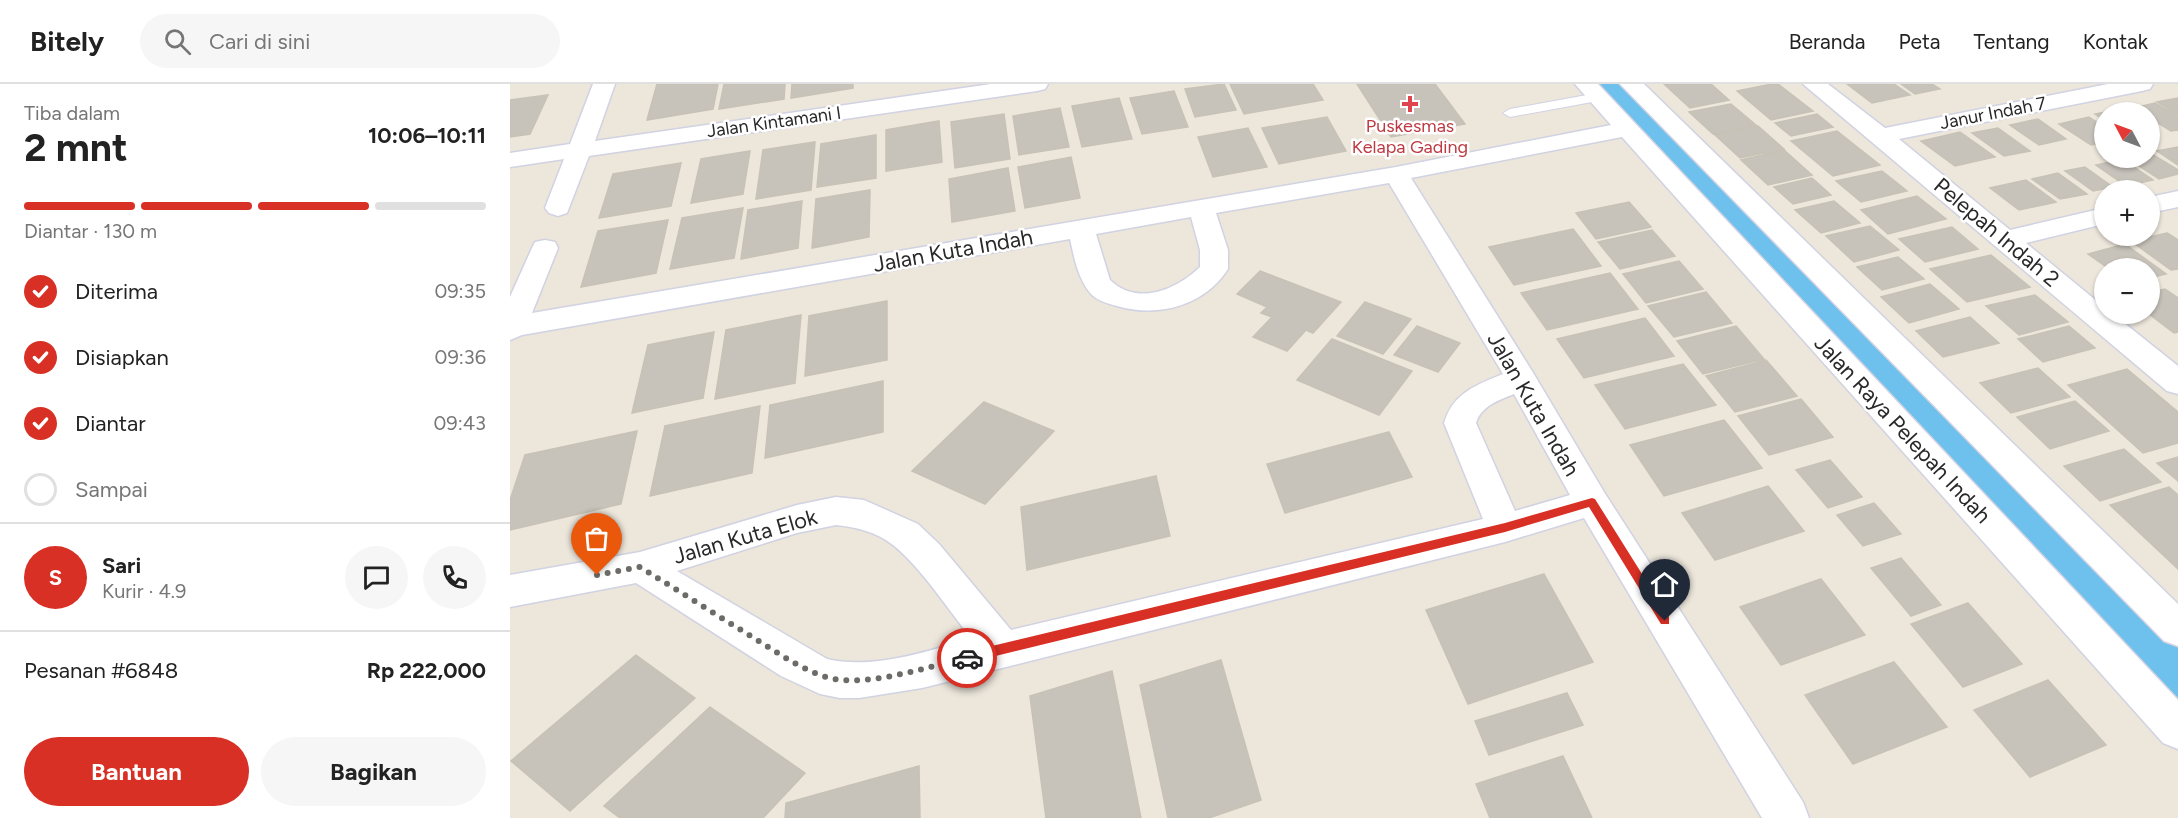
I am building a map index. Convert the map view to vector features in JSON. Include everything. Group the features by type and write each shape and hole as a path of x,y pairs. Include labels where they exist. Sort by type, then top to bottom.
{"street":[{"path":"558,208 603,84"},
{"name":"Jalan Kintamani I","path":"510,160 997,87 1037,84"},
{"path":"1631,84 2178,629"},
{"name":"Pelepah Indah 2","path":"1814,84 2174,376"},
{"name":"Janur Indah 7","path":"1880,136 2142,84"},
{"name":"Jalan Raya Pelepah Indah","path":"1597,88 1625,125 2178,729"},
{"name":"Jalan Kuta Indah","path":"511,328 1396,174 1625,125"},
{"name":"Jalan Kuta Indah","path":"1396,174 1521,379 1592,502 1787,818"},
{"path":"2160,202 2178,198"},
{"path":"1081,228 1100,286 1113,296 1131,302 1148,304 1169,301 1202,282 1214,270 1214,250 1202,207"},
{"path":"2006,239 2094,218"},
{"path":"511,328 545,248"},
{"path":"1505,528 1460,423 1461,414 1475,399 1521,379"},
{"path":"640,567 811,672 838,680 872,680 1505,528 1592,502"},
{"name":"Jalan Kuta Elok","path":"510,591 640,567 797,519 836,511 864,514 905,534 926,555 1003,649"}],"lane":[{"path":"1510,113 1597,88"}],"building":[{"path":"657,84 718,84 713,109 647,120"},
{"path":"724,84 785,84 784,99 719,109"},
{"path":"792,84 853,84 853,88 791,98"},
{"path":"1224,84 1236,110 1195,117 1185,89"},
{"path":"1230,84 1313,84 1323,100 1244,114"},
{"name":"Puskesmas Kelapa Gading","path":"1357,84 1435,84 1465,124 1391,137"},
{"path":"1664,84 1711,84 1729,100 1690,108"},
{"path":"1778,84 1813,111 1771,120 1737,91"},
{"path":"1847,84 1894,84 1910,95 1872,103"},
{"path":"1901,84 1932,84 1940,89 1915,94"},
{"path":"1174,91 1188,127 1142,134 1130,98"},
{"path":"548,95 530,134 510,137 510,100"},
{"path":"1119,98 1132,139 1082,147 1072,106"},
{"path":"2178,98 2178,115 2160,102 2157,102"},
{"path":"1731,104 1756,125 1713,134 1689,112"},
{"path":"2160,106 2178,117 2178,130 2171,131 2160,124"},
{"path":"1060,108 1069,147 1019,155 1013,116"},
{"path":"1004,114 1010,159 955,168 951,122"},
{"path":"1817,114 1833,127 1791,136 1775,123"},
{"path":"1327,117 1346,151 1279,164 1262,128"},
{"path":"2089,117 2094,120 2094,144 2091,145 2059,124"},
{"path":"2038,119 2066,139 2039,145 2010,125"},
{"path":"939,121 942,162 886,171 886,130"},
{"path":"1758,126 1784,149 1740,158 1715,135"},
{"path":"1248,128 1267,167 1213,177 1198,137"},
{"path":"1998,128 2030,151 2004,156 1972,133"},
{"path":"1837,131 1880,165 1833,176 1791,141"},
{"path":"1960,132 1995,157 1955,166 1921,141"},
{"path":"876,135 876,178 817,187 821,144"},
{"path":"815,142 811,190 756,199 763,150"},
{"path":"2178,147 2178,165 2160,153 2160,150"},
{"path":"1784,150 1812,175 1768,185 1741,160"},
{"path":"750,151 743,194 691,203 701,159"},
{"path":"1071,157 1080,198 1025,208 1018,167"},
{"path":"2160,159 2178,170 2178,174 2159,179 2142,168 2160,168"},
{"path":"681,163 671,206 599,218 613,174"},
{"path":"2085,167 2103,180 2094,180 2093,191 2065,171"},
{"path":"1008,168 1015,211 952,222 949,179"},
{"path":"2100,168 2135,168 2153,180 2117,180"},
{"path":"1882,171 1907,191 1861,202 1836,181"},
{"path":"2058,173 2087,194 2060,199 2032,179"},
{"path":"1812,178 1831,195 1793,204 1774,187"},
{"path":"2026,180 2056,202 2019,210 1990,188"},
{"path":"870,190 869,237 812,248 816,199"},
{"path":"1917,196 1946,219 1888,234 1861,210"},
{"path":"802,201 798,248 741,259 748,210"},
{"path":"1834,201 1860,223 1821,233 1795,210"},
{"path":"1629,202 1651,227 1596,239 1576,213"},
{"path":"743,208 734,258 670,269 682,218"},
{"path":"668,220 656,273 581,287 598,231"},
{"path":"1870,226 1899,250 1854,262 1826,236"},
{"path":"1952,227 1978,249 1925,262 1899,239"},
{"path":"1573,229 1601,266 1514,285 1489,247"},
{"path":"1652,230 1675,256 1620,269 1598,242"},
{"path":"2167,233 2178,240 2178,269 2171,270 2160,262 2160,258 2154,258 2138,246 2160,246 2160,235"},
{"path":"2118,246 2128,246 2144,258 2094,258 2088,254"},
{"path":"1991,255 2030,287 1967,302 1930,269"},
{"path":"1898,257 1924,279 1882,290 1857,267"},
{"path":"1679,261 1703,289 1646,303 1623,274"},
{"path":"1260,271 1341,302 1313,333 1306,330 1287,351 1253,337 1272,317 1261,313 1267,307 1237,294"},
{"path":"1610,273 1638,309 1547,330 1521,293"},
{"path":"1930,284 1959,309 1909,323 1881,297"},
{"path":"2165,289 2178,298 2178,332 2174,333 2160,322 2160,290"},
{"path":"1706,292 1732,323 1674,337 1648,306"},
{"path":"2035,295 2068,322 2019,335 1986,306"},
{"path":"887,301 887,360 805,376 809,316"},
{"path":"1365,302 1411,319 1383,354 1337,336"},
{"path":"801,315 795,383 715,399 726,330"},
{"path":"1970,317 1999,343 1943,357 1916,331"},
{"path":"1645,318 1674,356 1584,378 1557,339"},
{"path":"1417,326 1460,343 1438,372 1394,355"},
{"path":"1736,326 1764,359 1703,374 1677,341"},
{"path":"2069,326 2095,348 2043,362 2018,339"},
{"path":"714,332 703,398 632,413 648,345"},
{"path":"1332,339 1412,371 1379,415 1297,380"},
{"path":"1766,360 1797,396 1735,412 1706,376"},
{"path":"1683,364 1716,405 1625,429 1595,385"},
{"path":"2038,368 2070,397 2011,413 1980,383"},
{"path":"2127,369 2178,412 2178,443 2143,453 2068,385"},
{"path":"883,381 883,432 765,458 770,405"},
{"path":"1801,399 1833,437 1769,455 1738,416"},
{"path":"2075,401 2109,431 2050,449 2017,417"},
{"path":"984,402 1054,431 985,504 912,471"},
{"path":"760,406 752,473 650,496 665,426"},
{"path":"1724,420 1762,468 1664,496 1630,445"},
{"path":"637,431 621,504 510,530 510,500 525,455"},
{"path":"1389,432 1412,477 1285,513 1267,464"},
{"path":"2124,449 2161,482 2100,501 2064,466"},
{"path":"2178,457 2178,481 2157,463"},
{"path":"1830,460 1862,497 1828,508 1796,470"},
{"path":"1156,476 1170,536 1027,570 1021,507"},
{"path":"1768,486 1804,531 1715,560 1682,513"},
{"path":"2169,487 2178,495 2178,569 2110,505"},
{"path":"1874,503 1901,534 1863,546 1837,515"},
{"path":"1901,558 1941,605 1911,616 1871,568"},
{"path":"1544,574 1593,662 1468,704 1426,610"},
{"path":"1821,579 1865,635 1781,665 1740,607"},
{"path":"1968,603 2022,664 1963,687 1911,624"},
{"path":"636,655 695,698 570,811 511,761"},
{"path":"1221,660 1261,800 1209,818 1168,818 1140,685"},
{"path":"1894,662 1947,727 1853,764 1805,695"},
{"path":"1112,671 1141,818 1046,818 1030,696"},
{"path":"2048,680 2106,745 2030,777 1974,710"},
{"path":"1567,693 1583,725 1489,755 1475,721"},
{"path":"710,707 805,773 763,818 620,818 604,806"},
{"path":"1563,756 1592,818 1490,818 1476,784"},
{"path":"919,766 920,818 785,818 786,803"}],"waterway":[{"path":"1608,84 2178,685"}],"way so far":[{"path":"597,575 640,567 789,660 811,672 838,680 872,680 967,658"}],"place":[{"name":"Puskesmas Kelapa Gading","path":"1410,104"}],"route":[{"path":"967,658 1505,528 1592,502 1665,621"}]}
